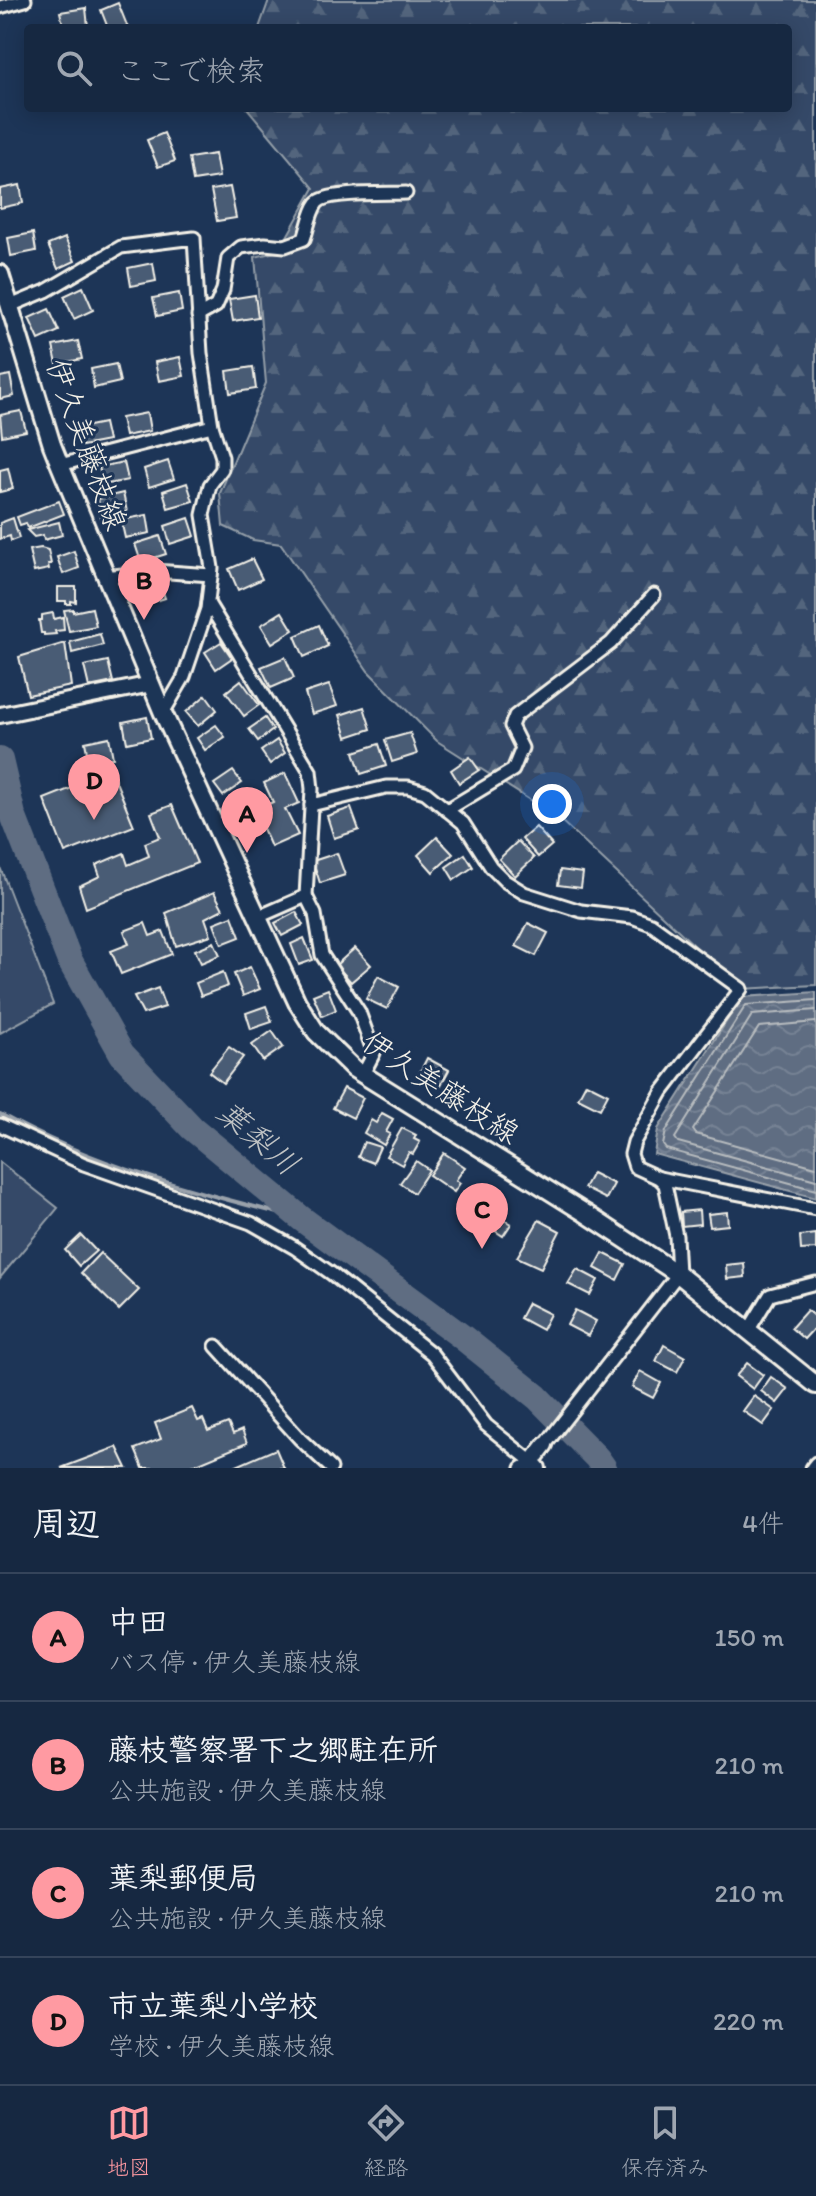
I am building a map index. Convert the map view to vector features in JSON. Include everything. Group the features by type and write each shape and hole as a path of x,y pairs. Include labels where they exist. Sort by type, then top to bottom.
{"main road":[{"name":"伊久美藤枝線","path":"0,274 52,445 106,577 163,713 297,1002 316,1032 354,1069 678,1274 816,1385"}],"street":[{"path":"0,7 25,0"},
{"path":"198,316 216,306 223,290 228,258 241,247 265,244 285,246 304,239 321,198 406,193"},
{"path":"10,306 46,291 121,247 194,238 201,353 222,469 210,485 203,515 212,568 208,603 184,677 163,713"},
{"path":"60,465 212,426"},
{"path":"106,577 155,571 211,575"},
{"path":"447,810 513,770 522,748 511,726 515,716 611,643 654,595"},
{"path":"208,603 310,771 306,896 315,914 322,955 359,1012 374,1053 363,1074"},
{"path":"0,715 151,684"},
{"path":"311,805 386,787 408,787 425,792 463,823 491,867 524,893 581,911 632,917 651,924 741,989 662,1092 634,1142 631,1154 635,1167 659,1178 816,1209"},
{"path":"258,917 306,896"},
{"path":"0,1125 84,1164 220,1210 251,1223 295,1248 432,1354 486,1425 531,1466 678,1274 676,1236 665,1184 659,1178"},
{"path":"748,1331 770,1295 816,1283"},
{"path":"216,1346 300,1439 331,1468"},
{"path":"812,1468 816,1463"}],"green space":[{"path":"269,0 816,0 816,985 741,989 558,818 437,741 368,671 281,544 253,540 223,526 220,493 266,383 255,257 279,251 314,188 250,112 792,112 792,24 260,24"},
{"path":"0,867 53,1004 0,1033"},
{"path":"0,1162 58,1208 0,1278"}],"water":[{"path":"816,992 816,1198 654,1154 658,1129 742,997"}],"building":[{"path":"118,3 126,24 106,24 101,10"},
{"path":"86,8 88,24 63,24 60,12"},
{"path":"164,133 175,161 158,167 147,140"},
{"path":"215,154 219,177 193,181 189,158"},
{"path":"20,185 23,203 0,208 0,189"},
{"path":"230,187 236,218 217,221 211,190"},
{"path":"33,233 36,251 11,256 8,238"},
{"path":"65,238 75,261 58,269 48,245"},
{"path":"153,263 156,281 131,286 128,268"},
{"path":"83,287 93,310 74,319 64,296"},
{"path":"179,293 182,311 157,316 153,298"},
{"path":"255,295 258,317 233,321 229,299"},
{"path":"49,309 59,331 39,340 29,318"},
{"path":"78,341 82,359 57,364 53,346"},
{"path":"180,357 184,376 159,381 155,362"},
{"path":"116,364 120,382 94,388 91,369"},
{"path":"253,367 256,389 230,393 227,371"},
{"path":"10,375 14,396 0,399 0,377"},
{"path":"21,411 26,431 2,436 0,415"},
{"path":"147,413 150,431 125,436 121,418"},
{"path":"104,423 108,441 82,446 79,428"},
{"path":"168,461 174,479 149,487 144,469"},
{"path":"124,462 128,480 103,485 99,467"},
{"path":"8,468 13,489 0,492 0,470"},
{"path":"187,483 193,501 168,508 163,491"},
{"path":"123,493 127,512 101,517 98,499"},
{"path":"59,501 64,514 28,528 26,523 20,525 17,517"},
{"path":"147,515 150,533 125,538 121,520"},
{"path":"13,518 19,538 11,541 10,536 0,539 0,523"},
{"path":"189,518 195,536 170,544 165,526"},
{"path":"59,522 62,535 44,540 43,535 34,537 27,530"},
{"path":"160,536 166,554 141,562 135,544"},
{"path":"29,550 48,550 51,564 48,564 49,569 34,572"},
{"path":"74,551 79,568 63,574 57,557"},
{"path":"252,559 262,579 238,590 229,569"},
{"path":"159,580 165,598 140,606 134,588"},
{"path":"58,587 76,587 76,602 66,604 66,601 58,601"},
{"path":"92,608 96,626 69,631 64,610 73,609 73,612"},
{"path":"282,612 293,630 272,643 261,625"},
{"path":"53,613 54,619 63,617 64,630 44,635 39,620 42,620 42,615"},
{"path":"319,625 328,646 304,657 295,636"},
{"path":"100,634 103,645 72,653 70,642"},
{"path":"221,642 232,658 216,669 205,652"},
{"path":"65,643 71,686 28,695 19,657"},
{"path":"285,657 294,678 271,688 261,667"},
{"path":"108,661 113,682 89,687 84,666"},
{"path":"241,680 259,705 244,716 226,692"},
{"path":"329,685 337,706 312,714 305,693"},
{"path":"206,695 217,710 198,726 186,712"},
{"path":"364,707 371,729 347,737 340,715"},
{"path":"147,717 151,738 127,743 123,722"},
{"path":"265,718 273,730 258,741 249,729"},
{"path":"216,725 225,737 205,750 197,738"},
{"path":"410,733 417,754 392,762 385,740"},
{"path":"109,737 113,758 89,763 85,742"},
{"path":"277,740 285,753 270,764 261,751"},
{"path":"379,744 386,766 361,774 354,752"},
{"path":"470,757 479,770 459,783 451,770"},
{"path":"233,771 242,783 223,796 214,784"},
{"path":"112,772 134,826 65,853 44,799"},
{"path":"285,773 299,803 285,809 298,835 271,847 255,810 273,802 264,783"},
{"path":"172,805 197,863 86,908 79,886 100,876 96,865 124,853 128,865 149,856 145,843 160,837 151,813"},
{"path":"351,808 359,830 334,838 327,816"},
{"path":"536,827 552,845 538,857 522,839"},
{"path":"437,837 453,854 433,872 418,855"},
{"path":"518,841 534,858 515,876 499,859"},
{"path":"337,853 345,875 320,883 313,861"},
{"path":"465,854 473,867 454,880 446,867"},
{"path":"560,870 583,873 581,888 558,885"},
{"path":"214,892 223,909 205,918 211,935 176,946 166,913"},
{"path":"296,912 303,925 282,936 275,923"},
{"path":"232,916 240,937 222,944 214,923"},
{"path":"145,923 150,936 163,931 172,954 121,974 111,951 129,944 124,931"},
{"path":"528,923 548,933 536,956 516,946"},
{"path":"304,938 313,960 299,965 291,944"},
{"path":"214,942 220,955 201,963 195,950"},
{"path":"355,948 371,965 351,982 336,965"},
{"path":"250,967 260,989 243,996 234,974"},
{"path":"223,972 228,986 201,996 196,983"},
{"path":"378,976 399,987 387,1009 366,999"},
{"path":"158,988 165,1007 143,1014 134,997"},
{"path":"328,989 336,1010 322,1016 313,995"},
{"path":"266,1006 272,1022 251,1029 246,1013"},
{"path":"272,1031 283,1047 263,1061 252,1045"},
{"path":"229,1047 243,1057 223,1083 209,1072"},
{"path":"427,1058 449,1070 441,1085 419,1074"},
{"path":"586,1083 608,1094 600,1109 578,1098"},
{"path":"344,1088 363,1098 353,1118 333,1108"},
{"path":"382,1113 393,1119 384,1145 364,1133 371,1120 376,1123"},
{"path":"402,1128 416,1135 414,1139 420,1142 413,1154 409,1152 402,1165 386,1156"},
{"path":"364,1142 380,1147 373,1163 358,1157"},
{"path":"444,1153 465,1167 456,1180 460,1183 454,1192 429,1175"},
{"path":"416,1161 429,1170 414,1193 400,1183"},
{"path":"592,1173 614,1184 606,1199 584,1188"},
{"path":"481,1185 493,1192 486,1205 474,1198"},
{"path":"699,1210 700,1224 682,1226 681,1212"},
{"path":"490,1212 511,1224 503,1236 483,1223"},
{"path":"727,1212 728,1225 710,1227 708,1214"},
{"path":"539,1220 560,1231 541,1268 517,1257"},
{"path":"816,1234 816,1249 801,1250 800,1236"},
{"path":"81,1235 96,1251 79,1266 65,1250"},
{"path":"100,1253 139,1290 119,1310 81,1273"},
{"path":"603,1253 625,1264 617,1280 595,1268"},
{"path":"744,1263 745,1277 727,1279 726,1265"},
{"path":"577,1269 598,1280 590,1295 568,1284"},
{"path":"528,1303 550,1314 542,1330 520,1318"},
{"path":"575,1310 596,1321 588,1336 567,1325"},
{"path":"807,1310 816,1317 816,1326 804,1339 791,1328"},
{"path":"664,1345 685,1357 677,1372 656,1361"},
{"path":"747,1363 763,1375 753,1389 736,1376"},
{"path":"640,1371 661,1383 653,1398 632,1387"},
{"path":"771,1377 788,1389 777,1403 761,1391"},
{"path":"754,1396 774,1410 763,1425 743,1411"},
{"path":"192,1408 198,1421 203,1419 208,1431 228,1423 233,1434 242,1430 247,1443 187,1468 143,1468 135,1449 161,1439 155,1423"},
{"path":"117,1447 127,1468 61,1468"},
{"path":"276,1449 284,1468 232,1468"}],"waterway":[{"name":"葉梨川","path":"0,760 13,815 69,959 122,1054 192,1128 302,1219 461,1336 537,1397 604,1468"},
{"path":"0,1114 72,1149 109,1163 186,1188 302,1219"}],"place":[{"name":"藤枝警察署下之郷駐在所","path":"144,620"},
{"name":"市立葉梨小学校","path":"94,820"},
{"name":"中田","path":"247,853"},
{"name":"葉梨郵便局","path":"482,1249"}]}
